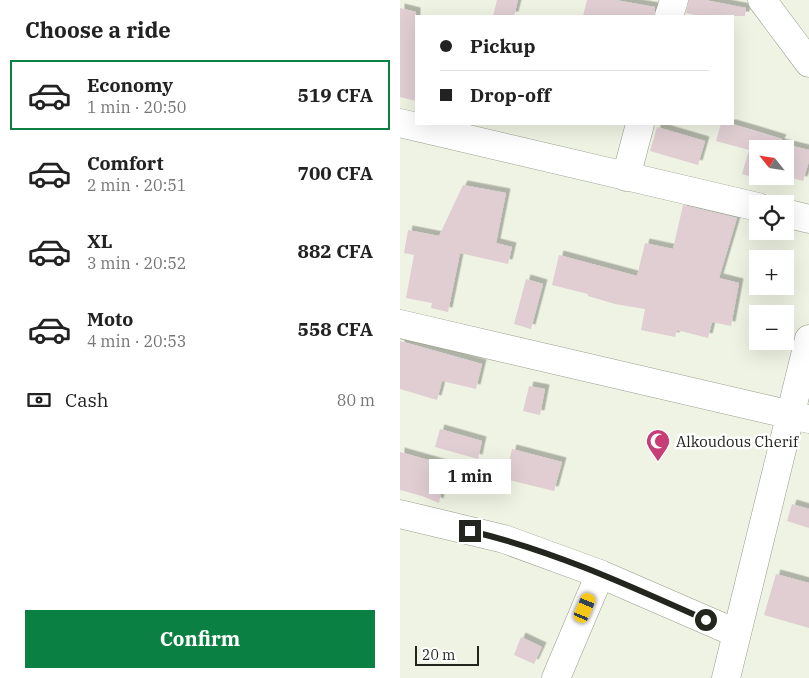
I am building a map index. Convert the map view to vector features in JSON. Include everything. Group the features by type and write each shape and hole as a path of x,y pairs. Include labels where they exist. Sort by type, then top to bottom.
{"street":[{"path":"669,15 674,0"},
{"path":"762,0 809,63"},
{"path":"400,123 749,205"},
{"path":"626,177 640,125"},
{"path":"794,215 809,219"},
{"path":"400,324 800,416"},
{"path":"726,678 736,633 800,416 809,339"},
{"path":"400,514 504,539 600,574 736,633"},
{"path":"556,678 600,574"}],"building":[{"path":"497,0 518,0 514,15 493,15"},
{"path":"587,0 615,0 655,7 654,15 583,15"},
{"path":"689,0 705,0 746,8 745,16 694,15 686,13"},
{"path":"400,8 416,12 416,15 415,101 400,97"},
{"path":"721,125 734,125 782,139 749,140 749,150 716,141"},
{"path":"657,127 705,141 698,165 650,151"},
{"path":"794,146 809,150 809,161 803,181 794,178"},
{"path":"749,150 749,176 742,174"},
{"path":"463,185 506,193 496,243 512,247 508,264 460,253 448,312 431,308 432,303 406,298 414,255 404,253 408,230 439,236"},
{"path":"683,205 737,218 719,278 739,283 731,326 712,322 708,338 677,330 675,337 641,330 645,309 615,304 588,296 588,294 552,285 559,255 637,276 645,243 673,249"},
{"path":"526,279 543,284 531,329 514,324"},
{"path":"400,341 482,364 476,389 442,381 437,400 400,389"},
{"path":"529,386 545,389 540,415 523,411"},
{"path":"440,429 482,441 478,459 435,447"},
{"path":"512,449 562,462 554,491 505,479"},
{"path":"400,452 446,465 439,503 400,490"},
{"path":"792,504 809,509 809,528 787,521"},
{"path":"776,574 809,583 809,628 764,615"},
{"path":"521,637 542,647 534,664 514,655"}],"place":[{"name":"Alkoudous Cherif","path":"658,462"}],"route":[{"path":"470,531 504,539 600,574 706,620"}]}
